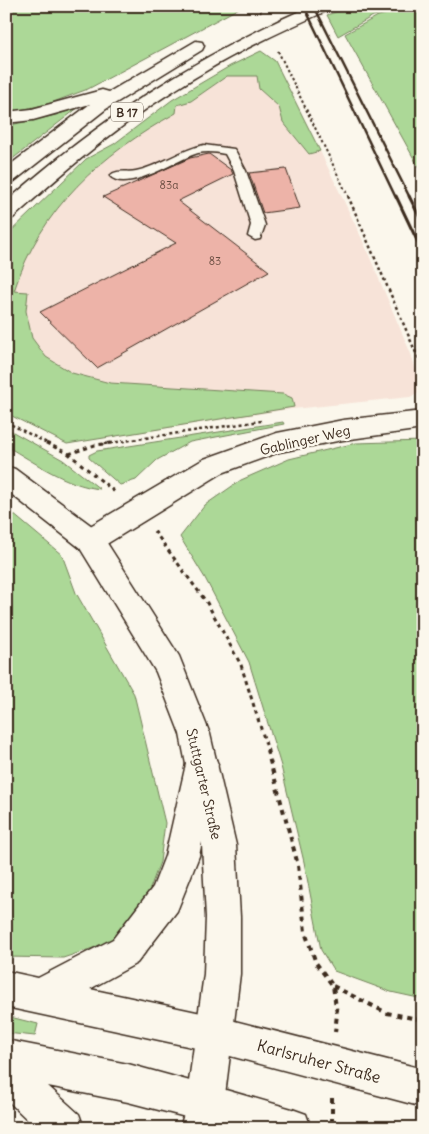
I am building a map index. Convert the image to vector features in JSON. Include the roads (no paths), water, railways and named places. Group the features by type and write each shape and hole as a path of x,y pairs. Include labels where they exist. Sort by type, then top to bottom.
{"main road":[{"name":"B 17","path":"6,213 47,175 92,138 168,84 217,56 324,6"},
{"name":"B 17","path":"6,178 66,129 123,89 213,38"},
{"path":"6,118 33,114 123,89"},
{"name":"Gablinger Weg","path":"90,540 212,466 277,443 342,430 423,420"},
{"name":"Stuttgarter Straße","path":"6,476 90,540 135,608 169,666 195,734 219,845 223,917 222,974 202,1116"},
{"path":"43,995 125,952 165,899 182,856 202,764"},
{"name":"Karlsruher Straße","path":"6,988 215,1034 423,1088"},
{"path":"6,1060 128,1083 202,1116 292,1128"},
{"path":"6,1073 65,1128"}],"lane":[{"path":"116,176 141,174 200,148 215,147 230,152 240,171 258,225 255,236"}],"railway":[{"path":"304,6 396,198"},
{"path":"314,6 423,224"},
{"path":"396,196 423,253"}]}
